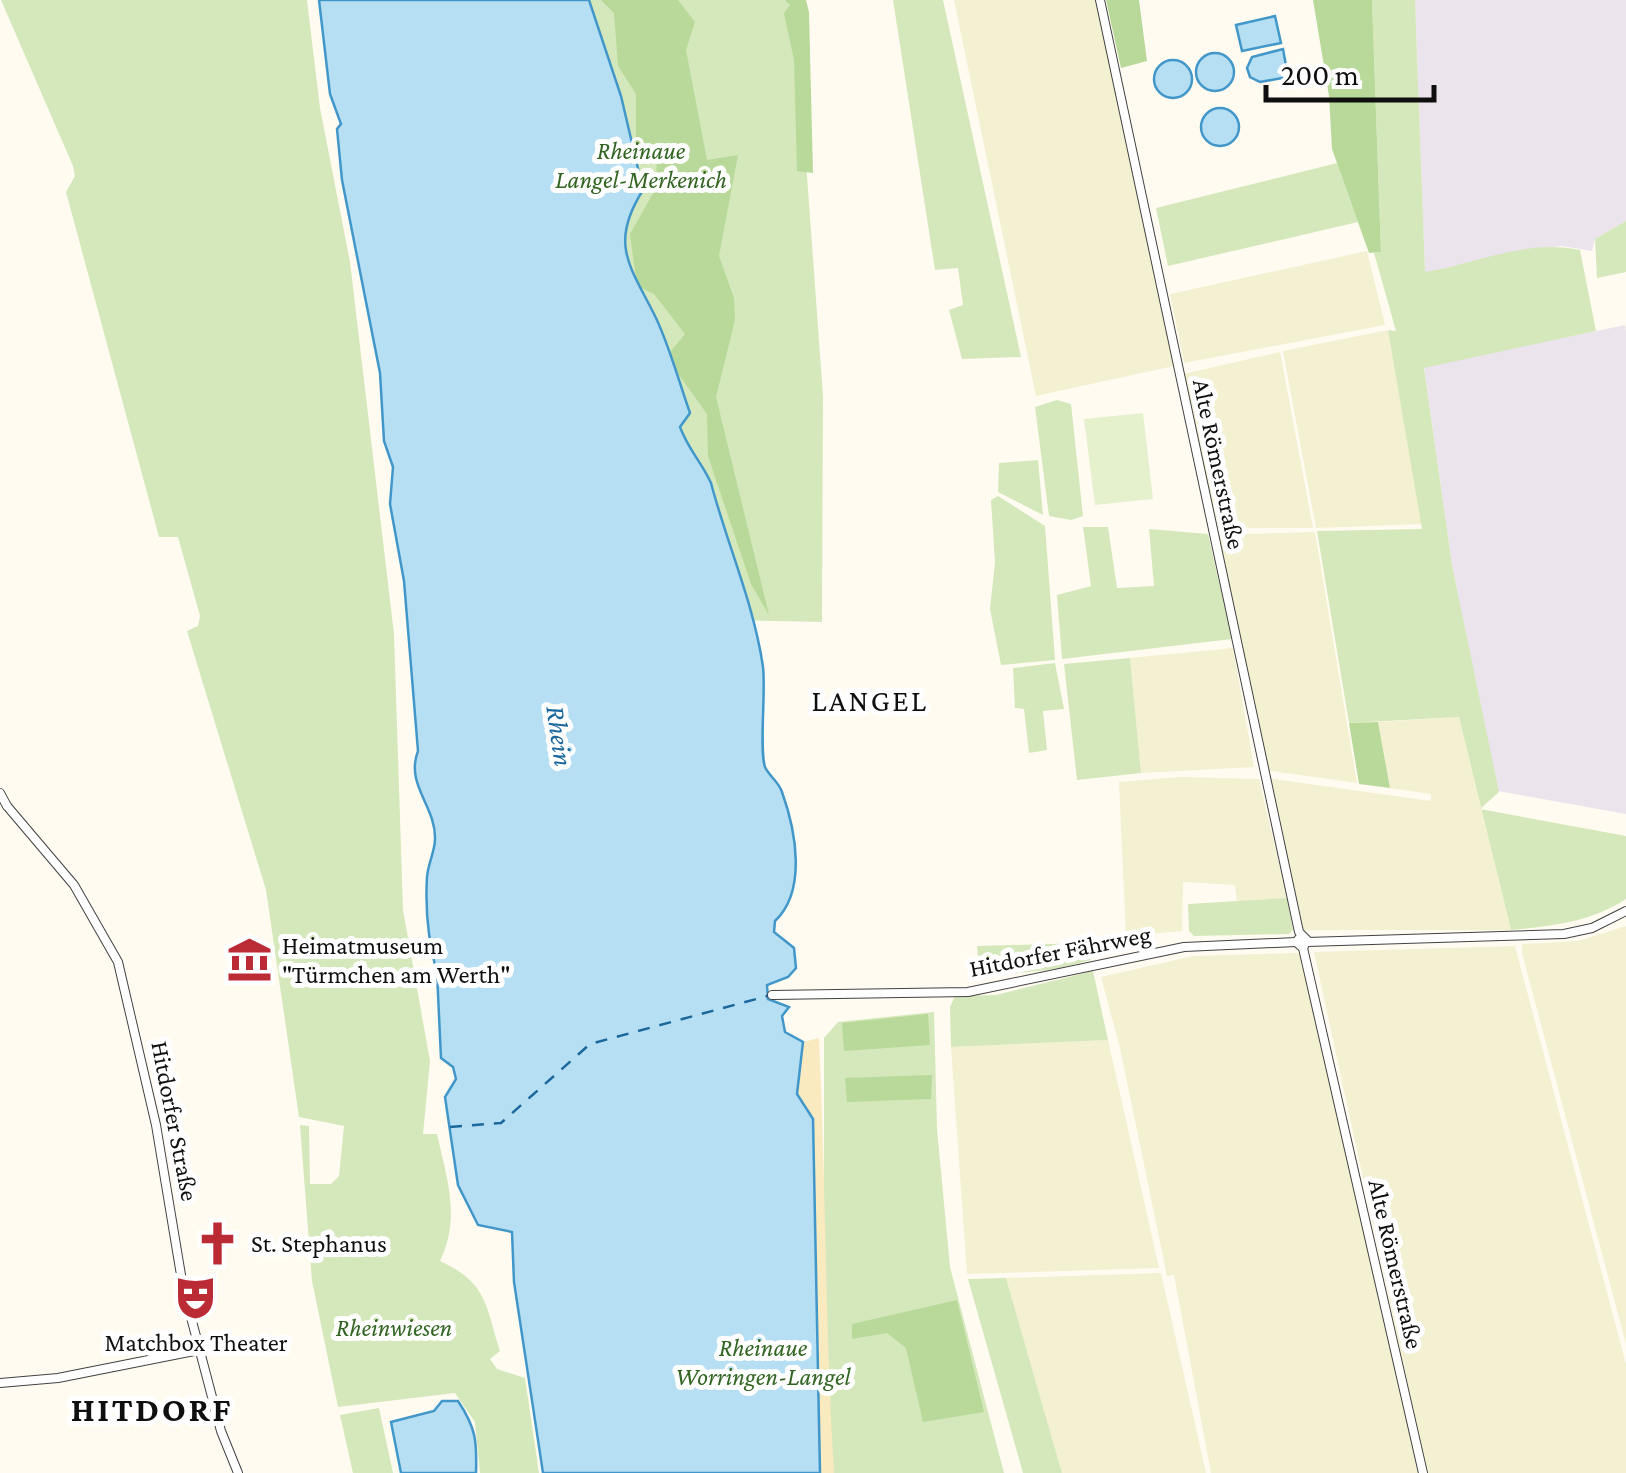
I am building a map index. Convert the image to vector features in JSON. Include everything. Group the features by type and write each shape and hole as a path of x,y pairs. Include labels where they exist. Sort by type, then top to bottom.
{"street":[{"name":"Alte Römerstraße","path":"1100,0 1302,942 1423,1473"},
{"name":"Hitdorfer Straße","path":"0,793 4,810 86,902 118,962 137,1032 198,1350 238,1473"},
{"name":"Hitdorfer Fährweg","path":"772,995 968,992 1010,987 1184,947 1564,934 1592,928 1626,912"},
{"path":"0,1383 103,1371 198,1350"}],"shaded area":[{"path":"954,0 1096,0 1174,366 1036,396"},
{"path":"1415,0 1626,0 1626,221 1595,239 1592,251 1562,246 1516,251 1425,273"},
{"path":"1367,251 1385,325 1184,363 1170,294"},
{"path":"1625,325 1626,814 1498,791 1452,565 1424,367"},
{"path":"1388,330 1422,524 1316,528 1283,351"},
{"path":"1280,352 1313,528 1214,528 1183,374"},
{"path":"1315,532 1357,783 1265,770 1216,535"},
{"path":"1233,648 1254,767 1141,773 1130,658"},
{"path":"1459,717 1511,930 1302,930 1267,778 1431,801 1431,794 1390,788 1378,722"},
{"path":"1181,777 1259,779 1287,898 1237,902 1235,885 1183,882 1182,931 1126,936 1119,782"},
{"path":"1626,926 1626,1344 1522,944 1578,941"},
{"path":"1515,946 1626,1364 1626,1473 1427,1473 1314,952"},
{"path":"1300,953 1418,1473 1211,1473 1174,1275 1167,1276 1120,1048 1101,977 1193,956"},
{"path":"1108,1040 1159,1268 967,1274 951,1047"},
{"path":"1161,1273 1206,1473 1062,1473 1006,1278"}],"green space":[{"name":"Rheinwiesen","path":"1,0 307,0 320,108 350,262 394,634 403,910 430,1061 423,1134 437,1134 450,1198 450,1229 440,1261 468,1278 482,1297 500,1351 490,1359 497,1369 525,1378 539,1473 480,1473 475,1422 455,1393 338,1407 312,1281 300,1125 309,1126 310,1184 331,1184 339,1176 344,1126 299,1117 266,890 187,631 198,626 200,616 178,537 159,537 66,192 75,176 73,166"},
{"name":"Rheinaue Langel-Merkenich","path":"452,0 801,0 802,107 823,396 822,622 673,619"},
{"path":"601,0 678,0 695,22 686,50 707,160 738,155 719,256 734,298 735,320 716,397 769,615 751,584 708,456 707,414 666,357 685,334 654,294 637,286 630,234 656,188 657,154 636,151 636,94 618,66 614,13"},
{"path":"785,0 806,0 809,12 813,173 797,171 794,60 784,13 790,5"},
{"path":"893,0 943,0 1021,357 962,359 949,310 963,305 958,268 935,270"},
{"path":"1106,0 1139,0 1147,61 1121,68"},
{"path":"1313,0 1372,0 1381,252 1369,253 1332,149 1329,96"},
{"path":"1372,0 1415,0 1425,272 1541,247 1580,250 1596,331 1424,368 1452,565 1499,792 1481,808 1459,717 1349,723 1317,531 1422,529 1388,330 1396,331 1374,253 1381,251"},
{"path":"1337,163 1358,222 1168,266 1156,208"},
{"path":"1626,221 1626,272 1597,278 1595,239"},
{"path":"1057,400 1071,404 1083,516 1071,520 1049,516 1035,407"},
{"path":"1143,413 1153,499 1095,505 1084,419"},
{"path":"1038,460 1043,515 998,492 999,463"},
{"path":"998,496 1045,526 1055,660 1001,665 990,609 995,563 991,500"},
{"path":"1083,527 1108,527 1117,588 1154,586 1149,529 1208,534 1232,639 1062,659 1057,595 1091,586"},
{"path":"1130,658 1141,773 1077,780 1064,664"},
{"path":"1055,663 1064,709 1043,711 1047,750 1029,753 1024,709 1015,708 1013,668"},
{"path":"1378,722 1390,788 1359,784 1349,723"},
{"path":"1482,809 1626,836 1626,899 1585,918 1511,930"},
{"path":"1287,898 1293,930 1289,934 1194,936 1189,931 1188,904"},
{"path":"1085,943 1091,960 1057,969 980,977 977,946"},
{"path":"1093,971 1108,1040 951,1047 950,1007 955,996 996,995"},
{"name":"Rheinaue Worringen-Langel","path":"934,1012 937,1129 950,1267 1004,1473 668,1473 634,1231 824,1254 824,1038 838,1022"},
{"path":"928,1014 930,1045 844,1051 842,1023"},
{"path":"932,1075 931,1099 847,1102 845,1078"},
{"path":"1006,1278 1062,1473 1023,1473 968,1279"},
{"path":"957,1300 984,1412 923,1422 906,1348 887,1333 852,1339 852,1324"},
{"path":"379,1408 393,1473 353,1473 340,1415"}],"sand":[{"path":"819,1038 834,1473 820,1473 813,1119 797,1094 803,1042"}],"water":[{"name":"Rhein","path":"319,0 589,0 621,96 643,190 627,226 627,256 670,353 690,413 680,427 711,483 747,597 763,667 763,759 782,792 794,842 792,894 775,921 774,932 794,948 796,968 788,977 767,985 768,999 789,1007 782,1016 785,1032 803,1042 797,1094 813,1119 820,1473 543,1473 514,1282 512,1232 478,1225 458,1185 445,1097 456,1079 453,1067 441,1058 437,973 427,914 434,827 415,774 418,751 404,581 390,504 393,467 384,441 380,373 342,180 337,129 341,124 330,94"},
{"path":"1275,16 1281,43 1242,51 1236,25"},
{"path":"1283,49 1288,77 1260,82 1250,77 1247,68 1252,57"},
{"path":"1215,53 1228,59 1234,72 1228,85 1215,91 1202,85 1196,72 1202,59"},
{"path":"1173,60 1186,66 1192,79 1186,92 1173,98 1160,92 1154,79 1160,66"},
{"path":"1220,108 1233,114 1239,127 1233,140 1220,146 1207,140 1201,127 1207,114"},
{"path":"442,1401 458,1401 469,1419 476,1473 401,1473 391,1422 434,1411"}],"ferry route":[{"path":"450,1127 501,1123 590,1044 771,995"}],"place":[{"name":"Heimatmuseum \"Türmchen am Werth\"","path":"249,959"},
{"name":"St. Stephanus","path":"218,1243"},
{"name":"Matchbox Theater","path":"196,1298"}],"district":[{"name":"LANGEL","path":"870,700"},
{"name":"HITDORF","path":"152,1409"}]}
